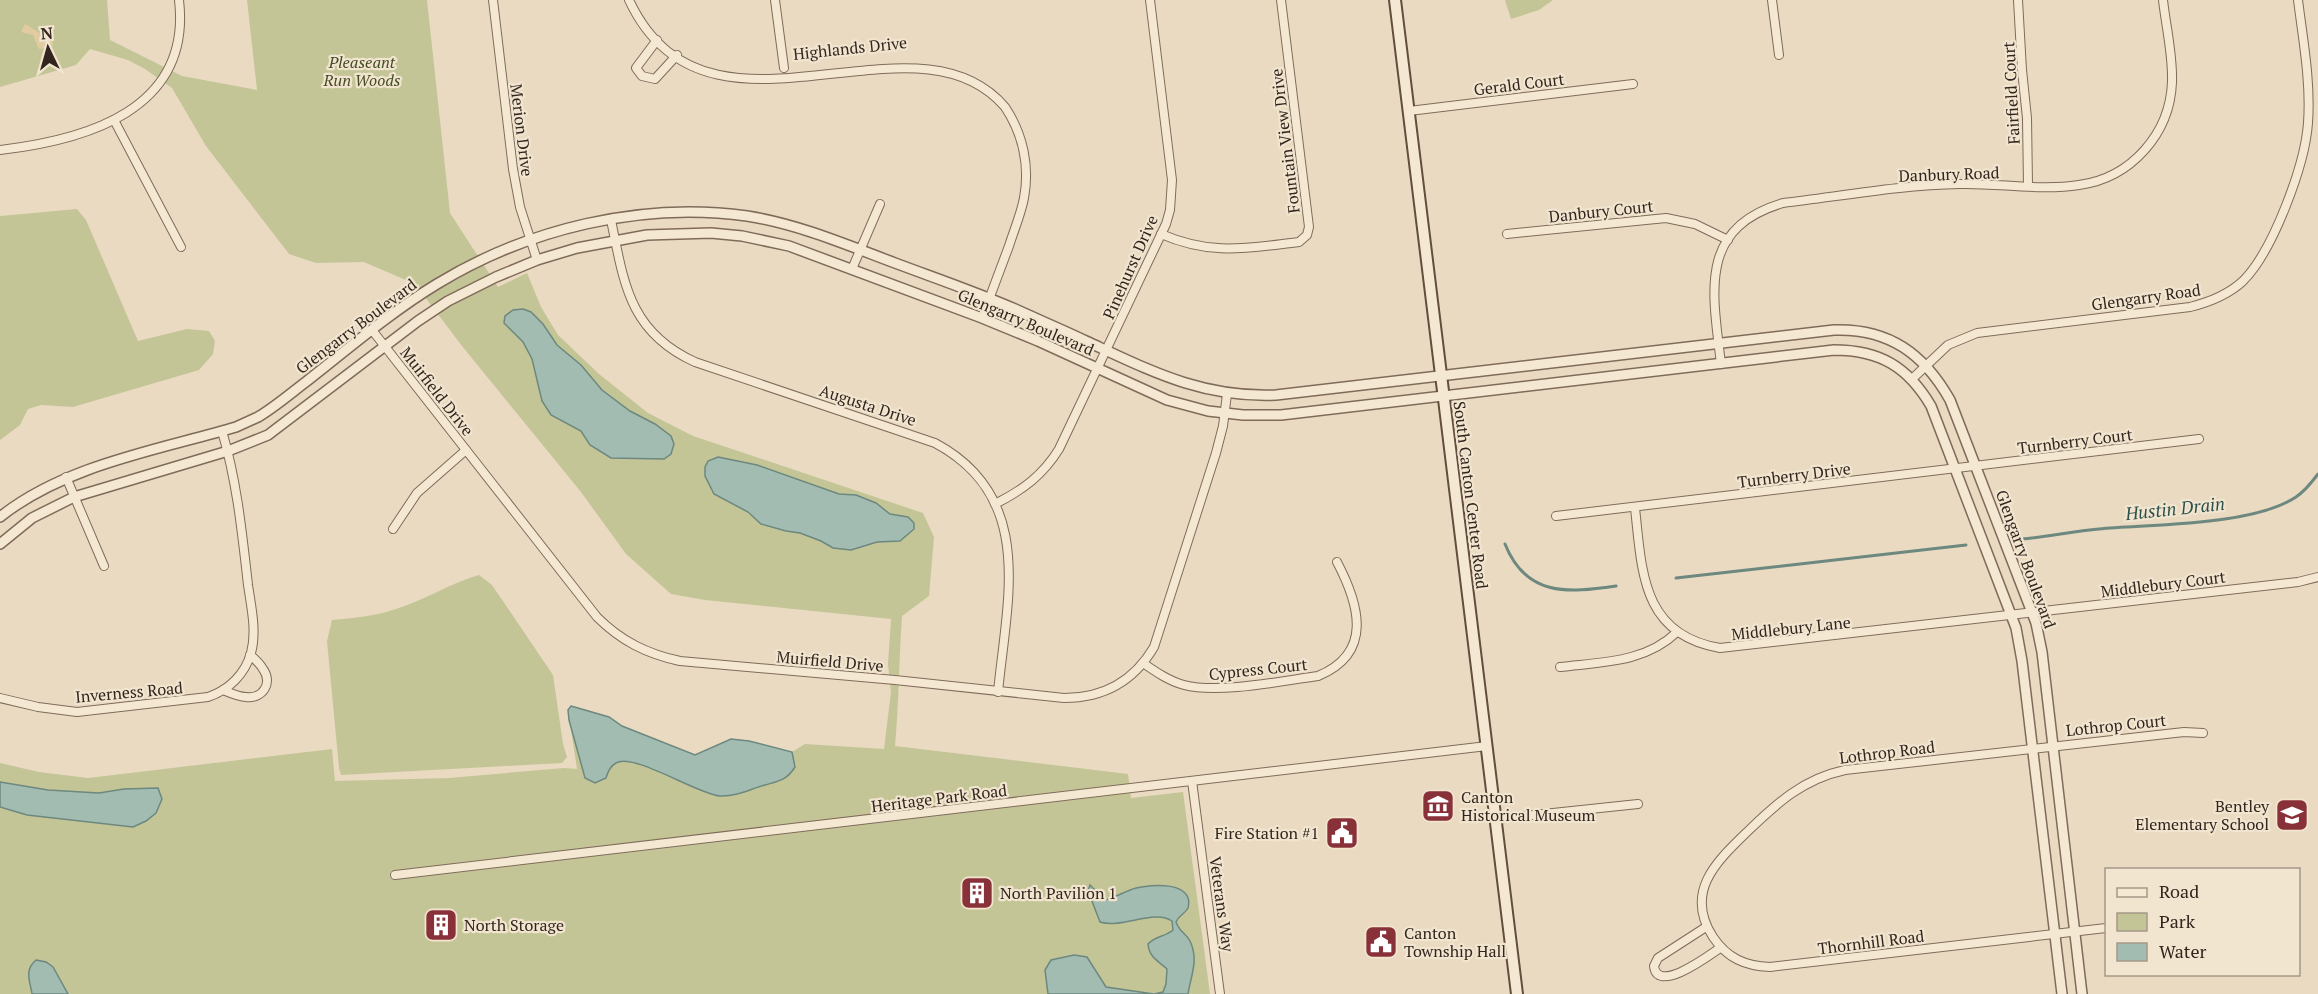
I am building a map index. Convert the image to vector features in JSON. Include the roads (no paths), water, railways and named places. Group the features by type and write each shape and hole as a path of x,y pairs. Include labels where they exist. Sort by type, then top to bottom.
{"main road":[{"name":"South Canton Center Road","path":"1395,0 1517,994"}],"street":[{"path":"0,150 65,140 114,120 136,107 147,97 168,67 179,36 181,13 179,0"},
{"name":"Merion Drive","path":"493,0 513,169 520,207 537,260"},
{"name":"Highlands Drive","path":"629,0 642,23 657,40 677,55 700,66 725,72 747,73 795,67"},
{"path":"775,0 784,68"},
{"name":"Pinehurst Drive","path":"995,504 1027,486 1049,465 1059,449 1161,234 1170,210 1172,180 1150,0"},
{"name":"Fountain View Drive","path":"1161,234 1194,247 1230,250 1299,242 1307,235 1309,227 1281,0"},
{"path":"1772,0 1779,55"},
{"name":"Fairfield Court","path":"2018,0 2027,118 2028,185"},
{"name":"Danbury Road","path":"1721,364 1713,280 1720,252 1736,228 1767,207 1783,203 1938,185 2078,185 2111,176 2129,165 2153,140 2168,108 2172,84 2163,0"},
{"name":"Glengarry Road","path":"1912,379 1948,345 1977,333 2190,307 2218,298 2242,282 2264,251 2295,182 2303,153 2309,103 2298,0"},
{"path":"657,40 636,68 642,76 655,79 677,55"},
{"path":"960,68 987,87 1002,103 1018,132 1025,157 1026,179 1021,212 982,318"},
{"name":"Gerald Court","path":"1409,111 1633,84"},
{"path":"114,120 181,247"},
{"path":"852,269 880,204"},
{"name":"Glengarry Boulevard","path":"0,517 33,494 66,477 248,423 268,411 372,330 438,283 487,258 530,241 573,228 611,220 678,212 746,216 798,228 989,299 1167,378 1227,393 1260,396 1300,392 1825,331 1845,330 1878,335 1904,347 1927,365 1950,400 2032,614 2042,652 2082,994"},
{"path":"742,236 746,216"},
{"name":"Danbury Court","path":"1508,234 1666,218 1695,224 1728,240"},
{"name":"Augusta Drive","path":"611,220 625,286 633,306 649,330 670,349 695,362 935,443 954,454 971,469 995,504 1005,531 1010,562 998,692"},
{"name":"Glengarry Boulevard","path":"0,544 32,518 74,497 256,441 279,428 448,301 496,277 537,260 577,248 615,239 679,232 742,236 789,246 982,318 1167,400 1200,410 1225,413 1260,416 1302,412 1827,351 1848,350 1869,354 1900,369 1912,379 1931,406 2012,616 2022,661 2062,994"},
{"name":"Muirfield Drive","path":"372,330 597,617 619,637 643,650 680,661 895,680 1064,699 1087,697 1118,685 1143,663 1154,647 1216,453 1227,393"},
{"path":"1825,331 1827,351"},
{"path":"1668,349 1670,369"},
{"path":"1538,364 1540,384"},
{"path":"1300,392 1302,412"},
{"name":"Inverness Road","path":"0,698 38,707 77,712 197,700 223,690 239,676 250,655 254,631 239,501 222,431"},
{"name":"Turnberry Court","path":"1955,470 2199,440"},
{"path":"393,529 417,493 466,450"},
{"name":"Turnberry Drive","path":"1556,516 1955,470"},
{"path":"66,477 104,566"},
{"name":"Middlebury Lane","path":"1635,508 1645,584 1656,610 1677,632 1705,646 1732,649 2012,616"},
{"name":"Cypress Court","path":"1143,663 1169,679 1201,688 1219,688 1318,676 1329,672 1348,654 1357,630 1358,618 1350,587 1337,562"},
{"name":"Middlebury Court","path":"2012,616 2298,582 2318,577"},
{"path":"1560,667 1635,657 1660,646 1677,632"},
{"path":"223,690 245,697 257,697 264,692 267,675 250,655"},
{"name":"Lothrop Court","path":"2032,748 2184,732 2204,733"},
{"name":"Heritage Park Road","path":"395,875 1487,746"},
{"name":"Lothrop Road","path":"1706,927 1702,904 1704,883 1711,869 1788,794 1822,776 1845,770 2032,748"},
{"name":"Veterans Way","path":"1192,781 1220,994"},
{"path":"1496,819 1638,804"},
{"path":"1706,927 1658,958 1654,966 1656,975 1662,980 1672,980 1720,948"},
{"name":"Thornhill Road","path":"1706,927 1720,948 1743,963 1770,968 2105,928"}],"water":[{"path":"523,309 531,312 543,324 557,345 581,365 602,390 630,411 655,424 671,436 674,444 671,454 664,459 611,458 590,445 581,431 551,415 542,401 532,359 523,342 504,323 505,316 513,310"},
{"path":"718,457 757,465 839,494 856,495 876,503 890,514 908,517 914,523 914,529 900,541 877,542 851,550 833,548 800,533 761,524 748,512 714,494 705,476 705,467 708,461"},
{"path":"571,706 609,717 622,726 695,755 731,739 749,741 792,752 795,767 789,775 779,781 726,796 710,794 650,768 624,761 614,764 606,778 595,783 585,778 569,720 568,710"},
{"path":"0,782 48,790 99,793 124,789 158,788 162,799 156,813 133,827 27,815 0,807"},
{"path":"1090,885 1105,900 1136,888 1161,885 1179,889 1185,893 1188,908 1176,922 1193,948 1194,968 1188,994 1154,994 1163,992 1167,969 1152,956 1148,944 1173,930 1172,921 1156,917 1118,923 1100,922 1088,891"},
{"path":"1074,955 1087,957 1106,987 1154,994 1048,994 1045,970 1051,960"},
{"path":"36,960 46,962 53,967 68,994 32,994 29,972"}],"waterway":[{"name":"Hustin Drain","path":"2022,539 2089,530 2201,522 2254,514 2296,497 2318,474"},
{"name":"Hustin Drain","path":"1505,544 1524,574 1550,588 1581,590 1616,586"},
{"name":"Hustin Drain","path":"1676,578 1966,545"}],"place":[{"name":"Canton Historical Museum","path":"1438,806"},
{"name":"Bentley Elementary School","path":"2292,815"},
{"name":"Fire Station #1","path":"1342,833"},
{"name":"North Pavilion 1","path":"977,893"},
{"name":"North Storage","path":"441,925"},
{"name":"Canton Township Hall","path":"1381,942"}],"park label":[{"name":"Pleaseant Run Woods","path":"362,71"}]}
